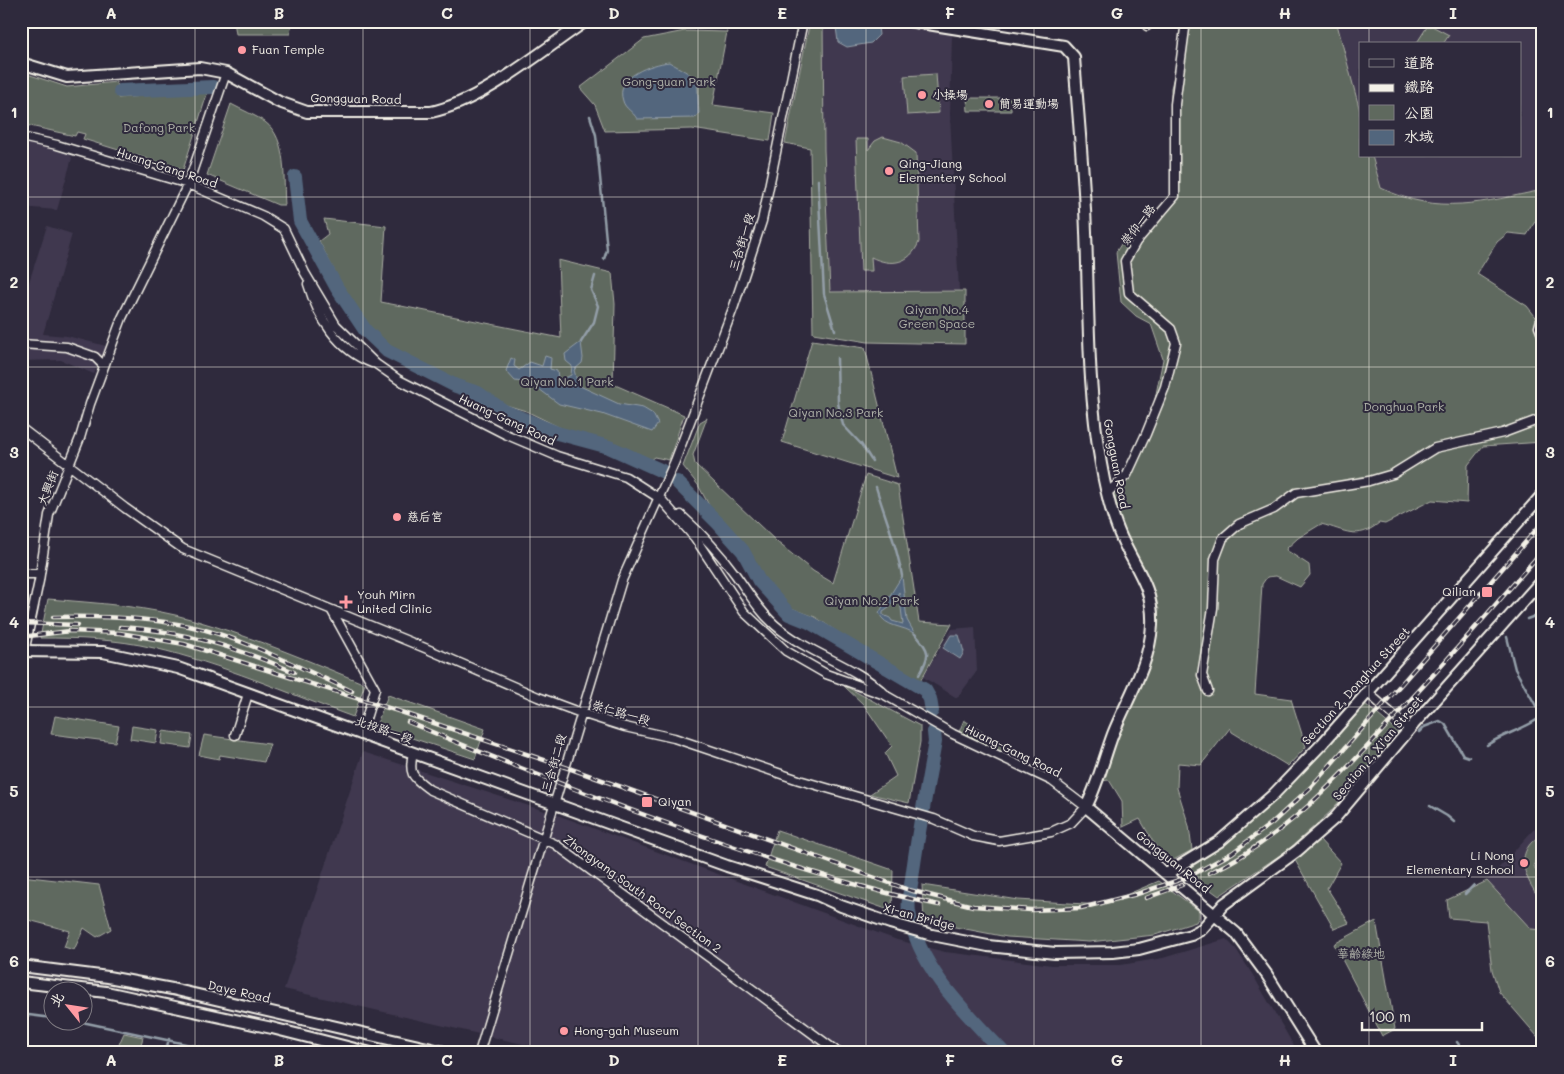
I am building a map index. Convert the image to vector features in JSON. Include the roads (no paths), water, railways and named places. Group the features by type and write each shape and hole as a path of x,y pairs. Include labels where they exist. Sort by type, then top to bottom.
{"street":[{"name":"Gongguan Road","path":"22,61 67,77 200,68 307,112 431,112 448,108 476,95 586,21"},
{"name":"三合街一段","path":"665,486 734,306 762,221 803,21"},
{"name":"Gongguan Road","path":"909,21 1064,46 1074,57 1086,229 1091,395 1107,493 1120,534 1141,572 1151,597 1152,624 1150,642 1143,666 1123,708 1086,807 1168,873 1215,914 1249,948 1316,1053"},
{"name":"崇仰一路","path":"1107,493 1127,475 1165,387 1176,343 1171,328 1129,293 1125,261 1136,242 1175,196 1175,104 1186,21"},
{"name":"大興街","path":"21,667 50,514 122,318 188,184 225,78"},
{"name":"Huang-Gang Road","path":"21,137 57,144 188,184 263,216 284,229 304,272 336,325 376,364 399,380 505,434 556,456 626,477 660,498 714,547 761,611 776,626 816,653 874,684 886,695"},
{"path":"1543,312 1539,327 1543,337"},
{"path":"23,342 67,347 95,357 104,366"},
{"path":"1208,691 1202,675 1213,608 1214,559 1223,538 1239,524 1274,509 1296,494 1369,481 1393,474 1435,448 1503,434 1543,418"},
{"name":"崇仁路一段","path":"21,428 68,466 183,549 538,698 580,713 625,727 674,738 799,780 927,817 973,836 1007,841 1051,832 1070,823 1086,807"},
{"name":"三合街二段","path":"479,1053 555,803 580,713 622,580 665,486"},
{"name":"Section 2, Donghua Street","path":"1168,873 1220,841 1273,795 1543,494"},
{"name":"Huang-Gang Road","path":"660,498 695,538 744,612 786,651 826,674 886,695 953,734 1052,781 1086,807"},
{"path":"21,574 40,574"},
{"name":"Section 2, Xi'an Street","path":"1113,952 1139,949 1191,936 1202,929 1224,904 1298,851 1334,818 1409,729 1543,579"},
{"path":"332,611 375,689 361,735"},
{"name":"北投路一段","path":"23,651 103,652 178,668 727,866"},
{"path":"1367,692 1409,729"},
{"path":"235,735 248,694"},
{"name":"Zhongyang South Road Section 2","path":"414,753 410,769 414,778 430,790 556,844 838,1053"},
{"name":"Xi-an Bridge","path":"727,866 817,895 882,920 932,935 988,946 1045,952 1113,952"},
{"name":"Daye Road","path":"21,966 108,976 172,989 449,1053"},
{"path":"21,982 106,992 272,1028 371,1053"}],"water":[{"path":"853,22 878,27 879,35 871,43 847,47 838,42 836,27"},
{"path":"669,62 688,73 696,81 699,113 695,118 637,119 624,104 622,92 624,85 636,73 653,65"},
{"path":"581,342 582,363 574,370 580,386 619,404 643,408 653,414 658,424 652,432 602,414 559,404 531,383 515,381 506,371 511,358 515,360 514,366 519,370 530,362 542,366 545,356 551,358 550,369 557,371 558,378 561,380 571,375 572,366 566,361 565,354"},
{"path":"902,576 907,620 915,634 890,624 879,613","holes":["899,592 903,624 892,621 883,615 883,612 889,608"]},
{"path":"951,635 959,635 964,652 960,659 943,648"}],"waterway":[{"path":"968,21 980,24 985,21"},
{"path":"120,91 213,87"},
{"path":"590,116 596,135 607,250 604,259"},
{"path":"295,177 300,221 337,288 365,330 387,351 456,386 478,393 504,411 557,433 609,447 662,471"},
{"path":"818,180 824,294 835,330"},
{"path":"581,342 594,322 598,306 591,290 595,276"},
{"path":"837,358 838,403 843,425 861,444 872,461"},
{"path":"677,482 743,551 759,581 789,614 809,622 925,690 930,699 932,711"},
{"path":"876,487 894,542 902,576"},
{"path":"1527,619 1535,616 1543,619"},
{"path":"915,634 924,645 927,653 926,662 919,675"},
{"path":"1487,745 1532,723 1538,719 1540,713 1515,669 1507,637"},
{"path":"1419,732 1424,727 1440,721 1445,724 1463,755 1469,757"},
{"path":"934,732 935,742 917,844 909,899 909,912 914,933 933,971 960,1006 1004,1053"},
{"path":"1430,806 1454,822"},
{"path":"1465,894 1474,885"},
{"path":"21,1014 42,1017"},
{"path":"92,1024 228,1053"},
{"path":"165,1053 169,1039"},
{"path":"1457,1042 1465,1053"}],"railway":[{"path":"21,637 70,631 120,633 184,644 398,711 574,770 909,890 973,906 1031,910 1081,908 1137,894 1188,877 1232,853 1272,823 1311,787 1543,522"},
{"path":"1209,873 1236,859 1285,826 1329,786 1430,679 1543,550"},
{"path":"53,617 121,618 189,626 251,646 352,691"},
{"path":"21,623 78,625"},
{"path":"120,627 187,636 252,655 294,672"},
{"path":"408,722 572,788 738,848 837,880 939,905"},
{"path":"1146,898 1182,885"}],"place":[{"name":"Fuan Temple","path":"242,50"},
{"name":"小操場","path":"922,95"},
{"name":"簡易運動場","path":"989,104"},
{"name":"Qing-Jiang Elementery School","path":"889,171"},
{"name":"慈后宮","path":"397,517"},
{"name":"Qilian","path":"1487,592"},
{"name":"Youh Mirn United Clinic","path":"346,602"},
{"name":"Qiyan","path":"647,802"},
{"name":"Li Nong Elementary School","path":"1524,863"},
{"name":"Hong-gah Museum","path":"564,1031"}],"park label":[{"name":"Gong-guan Park","path":"669,82"},
{"name":"Dafong Park","path":"159,128"},
{"name":"Qiyan No.4 Green Space","path":"937,317"},
{"name":"Qiyan No.1 Park","path":"567,382"},
{"name":"Donghua Park","path":"1404,407"},
{"name":"Qiyan No.3 Park","path":"836,413"},
{"name":"Qiyan No.2 Park","path":"872,601"},
{"name":"華齡綠地","path":"1361,954"}]}
